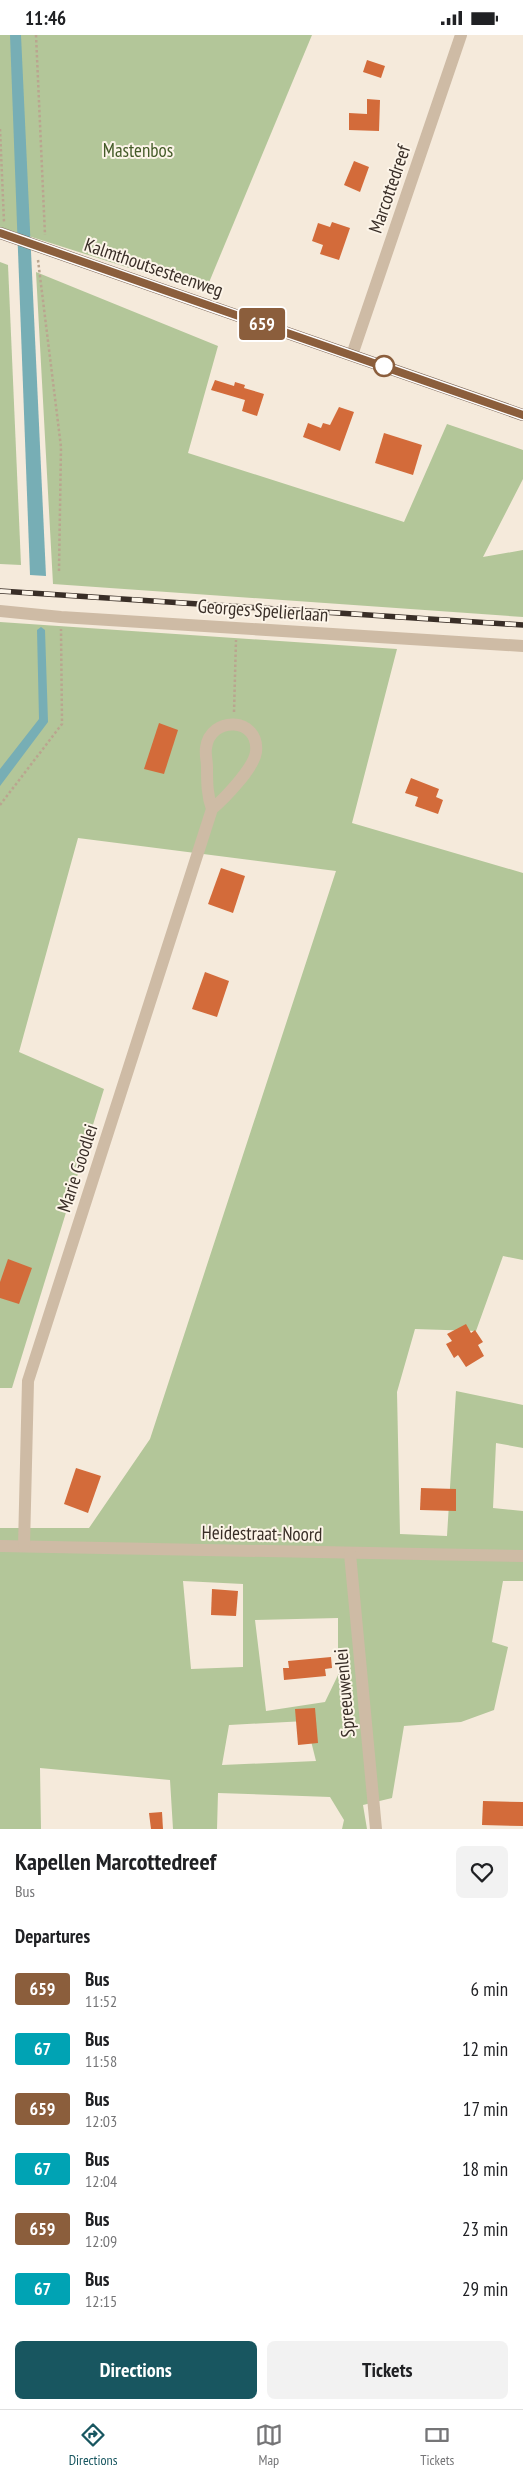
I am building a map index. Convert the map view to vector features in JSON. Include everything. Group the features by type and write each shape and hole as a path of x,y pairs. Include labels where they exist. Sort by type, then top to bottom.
{"main road":[{"name":"Kalmthoutsesteenweg","path":"2,234 523,415"}],"street":[{"name":"Marcottedreef","path":"352,355 461,35"},
{"name":"Georges Spelierlaan","path":"0,611 61,617 523,647"},
{"name":"Marie Goodlei","path":"24,1546 28,1381 212,809 224,800 253,761 256,752 250,732 243,725 234,723 223,725 211,734 206,747 208,798 212,809"},
{"name":"Heidestraat-Noord","path":"0,1546 523,1556"},
{"name":"Spreeuwenlei","path":"350,1554 376,1829"}],"path":[{"path":"36,35 41,247 62,447 59,571"},
{"path":"0,129 2,234"},
{"path":"0,805 62,724 61,617"},
{"path":"234,723 236,627"}],"green space":[{"name":"Mastenbos","path":"0,35 312,35 205,292 0,227"},
{"path":"0,262 8,265 21,565 0,564"},
{"path":"36,272 218,346 188,453 404,522 447,424 523,450 523,479 483,557 523,550 523,617 53,584"},
{"path":"0,622 397,649 352,823 523,873 523,1260 503,1256 476,1331 415,1329 397,1392 400,1534 447,1536 456,1391 523,1405 523,1448 496,1443 493,1508 523,1511 523,1581 503,1581 492,1642 508,1647 494,1710 461,1722 404,1726 392,1798 363,1805 367,1829 342,1829 344,1820 330,1797 218,1793 217,1829 173,1829 170,1780 40,1768 41,1829 0,1829 0,1528 89,1528 150,1439 336,871 78,838 19,1052 104,1089 12,1388 0,1388","holes":["183,1581 243,1584 243,1667 191,1669","338,1618 338,1675 325,1702 266,1711 255,1620","306,1721 316,1761 222,1765 229,1725"]}],"water":[{"path":"10,35 21,35 46,576 30,575"},
{"path":"41,627 45,630 48,722 0,786 0,769 39,719 37,630"}],"building":[{"path":"367,60 385,66 381,78 363,72"},
{"path":"367,99 380,100 379,131 349,130 349,113 367,114"},
{"path":"354,161 369,167 360,192 344,185"},
{"path":"332,222 350,228 339,260 320,254 323,245 312,241 318,223 330,227"},
{"path":"215,380 234,386 235,382 245,385 244,388 264,394 257,416 242,411 245,400 211,390"},
{"path":"339,407 354,412 340,451 303,437 308,423 321,428 323,423 330,425"},
{"path":"384,433 422,445 413,475 375,463"},
{"path":"159,723 178,730 164,774 144,769"},
{"path":"411,778 439,789 436,797 443,800 438,814 415,806 418,797 405,793"},
{"path":"221,868 245,876 233,913 208,904"},
{"path":"205,972 229,981 217,1017 192,1009"},
{"path":"8,1259 32,1268 19,1304 0,1298 0,1282"},
{"path":"466,1324 471,1333 475,1330 483,1342 478,1345 484,1356 466,1367 458,1355 454,1358 446,1344 452,1341 447,1334"},
{"path":"76,1468 101,1476 88,1513 64,1504"},
{"path":"421,1488 456,1489 456,1511 420,1510"},
{"path":"212,1589 238,1591 236,1616 211,1615"},
{"path":"331,1657 332,1668 325,1669 326,1676 284,1680 283,1668 289,1668 288,1661"},
{"path":"315,1708 318,1743 298,1745 295,1709"},
{"path":"483,1801 523,1802 523,1826 482,1825"},
{"path":"162,1812 163,1829 151,1829 149,1813"}],"railway":[{"path":"0,591 523,625"}],"bus line":[{"name":"659","path":"0,233 523,415"}]}
